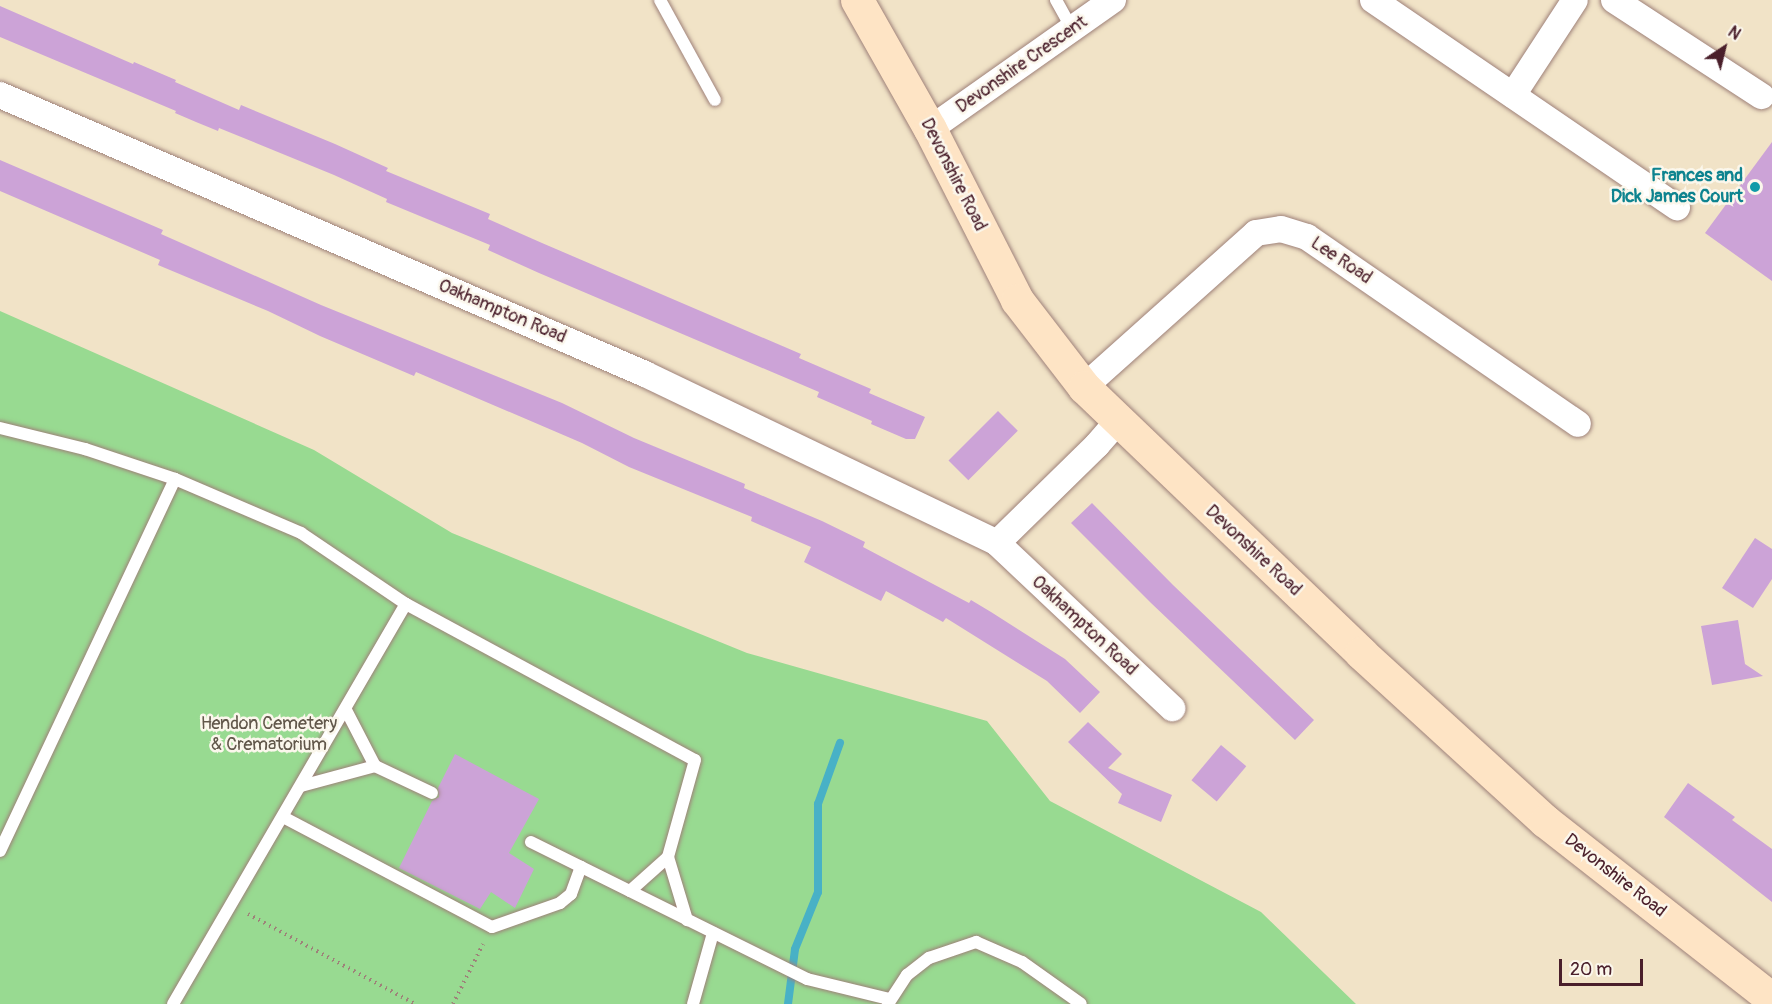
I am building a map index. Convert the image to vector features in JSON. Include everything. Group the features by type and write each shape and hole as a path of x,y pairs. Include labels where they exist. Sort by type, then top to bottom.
{"street":[{"name":"Devonshire Road","path":"857,0 930,129 1017,300 1084,387 1117,422 1361,653 1545,821 1772,999"},
{"name":"Devonshire Crescent","path":"930,129 1113,0"},
{"path":"1373,0 1677,207"},
{"path":"1513,95 1575,0"},
{"path":"1614,0 1761,96"},
{"name":"Oakhampton Road","path":"0,95 645,374 997,543 1172,708"},
{"name":"Lee Road","path":"1084,387 1256,233 1281,230 1307,237 1578,424"},
{"path":"997,543 1097,445 1117,422"}],"lane":[{"path":"660,0 716,100"},
{"path":"1056,0 1072,29"},
{"path":"0,428 85,449 175,479 301,533 406,604 695,760 668,857 687,920"},
{"path":"0,851 175,479"},
{"path":"173,1004 406,604"},
{"path":"346,710 375,766 432,793"},
{"path":"301,786 375,766"},
{"path":"283,817 492,927 560,903 571,894 581,867"},
{"path":"531,842 807,979 889,1001 907,975 929,958 976,942 1022,962 1081,1004"},
{"path":"630,891 668,857"},
{"path":"693,1004 713,933"}],"path":[{"path":"231,906 415,1004"},
{"path":"453,1004 492,927"}],"green space":[{"name":"Hendon Cemetery & Crematorium","path":"0,311 314,450 452,533 747,653 987,721 1050,801 1261,912 1356,1004 0,1004"}],"building":[{"path":"0,6 133,64 134,62 176,80 175,82 239,110 241,105 335,144 388,168 386,171 490,214 488,219 801,354 799,358 871,389 869,393 925,417 915,439 906,439 871,424 872,421 817,397 819,392 488,250 490,245 386,202 387,199 334,175 219,128 218,131 196,122 175,113 176,111 0,37"},
{"name":"Frances and Dick James Court","path":"1772,142 1772,281 1705,233"},
{"path":"0,160 163,230 161,234 321,305 562,403 634,438 745,484 744,488 822,521 865,542 863,547 969,603 971,600 991,612 1065,659 1100,692 1080,713 1047,681 946,618 943,622 886,591 881,601 804,562 811,547 751,521 752,517 629,467 582,443 416,372 414,376 320,336 268,311 158,265 160,260 0,191"},
{"path":"998,411 1018,431 968,480 949,460"},
{"path":"1092,503 1173,585 1314,720 1295,740 1071,523"},
{"path":"1755,538 1772,549 1772,579 1753,608 1722,588"},
{"path":"1738,620 1745,664 1763,676 1712,685 1701,626"},
{"path":"1088,722 1122,754 1108,768 1172,795 1161,822 1118,803 1122,794 1068,742"},
{"path":"1221,745 1246,766 1217,801 1191,780"},
{"path":"455,754 539,799 509,853 534,869 515,908 491,892 480,909 399,868 432,801 439,797 438,788"},
{"path":"1688,783 1735,817 1732,820 1772,849 1772,902 1664,817"}],"waterway":[{"path":"788,1004 795,949 818,892 818,804 840,743"}],"place":[{"name":"Frances and Dick James Court","path":"1755,187"}]}
